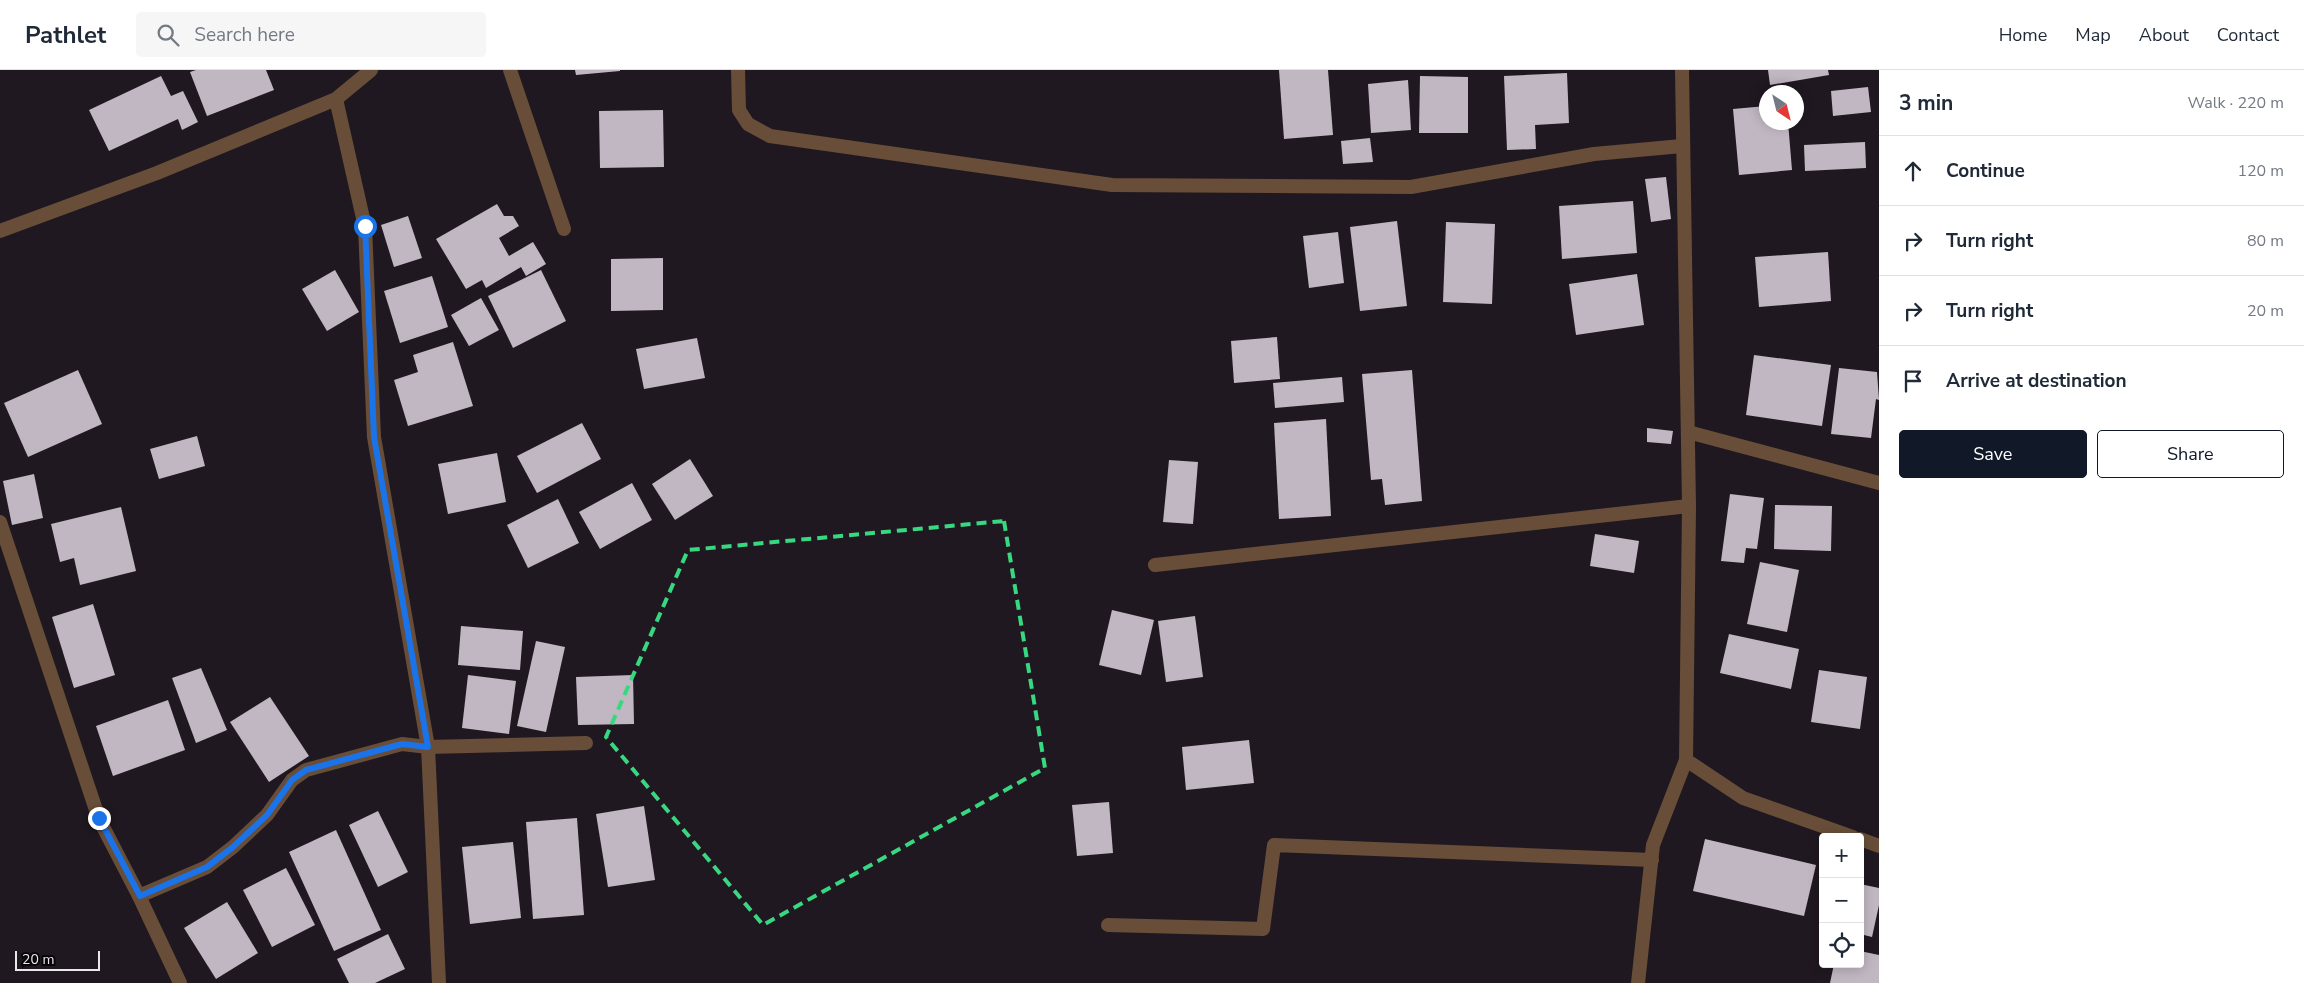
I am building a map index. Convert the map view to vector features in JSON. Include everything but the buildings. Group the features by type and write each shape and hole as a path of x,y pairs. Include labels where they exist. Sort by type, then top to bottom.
{"street":[{"path":"0,232 157,173 336,98 371,70"},
{"path":"510,70 564,229"},
{"path":"738,70 739,110 748,124 770,136 1112,185 1410,187 1594,154 1682,146"},
{"path":"1638,983 1653,844 1686,760 1689,506 1682,70"},
{"path":"336,98 365,226 374,437 428,747 439,983"},
{"path":"1688,432 1879,483"},
{"path":"1155,565 1689,506"},
{"path":"0,522 99,818 140,896 180,983"},
{"path":"140,896 207,867 233,847 267,815 292,780 306,770 402,744 428,747 586,743"},
{"path":"1686,760 1743,798 1842,833"},
{"path":"1864,840 1879,846"},
{"path":"1108,925 1263,930 1274,845 1652,860"}],"highlighted area":[{"path":"1004,521 1045,768 763,925 606,737 688,550"}],"route":[{"path":"99,818 140,896 207,867 233,847 267,815 298,774 306,770 402,744 428,747 374,437 365,226"}]}
